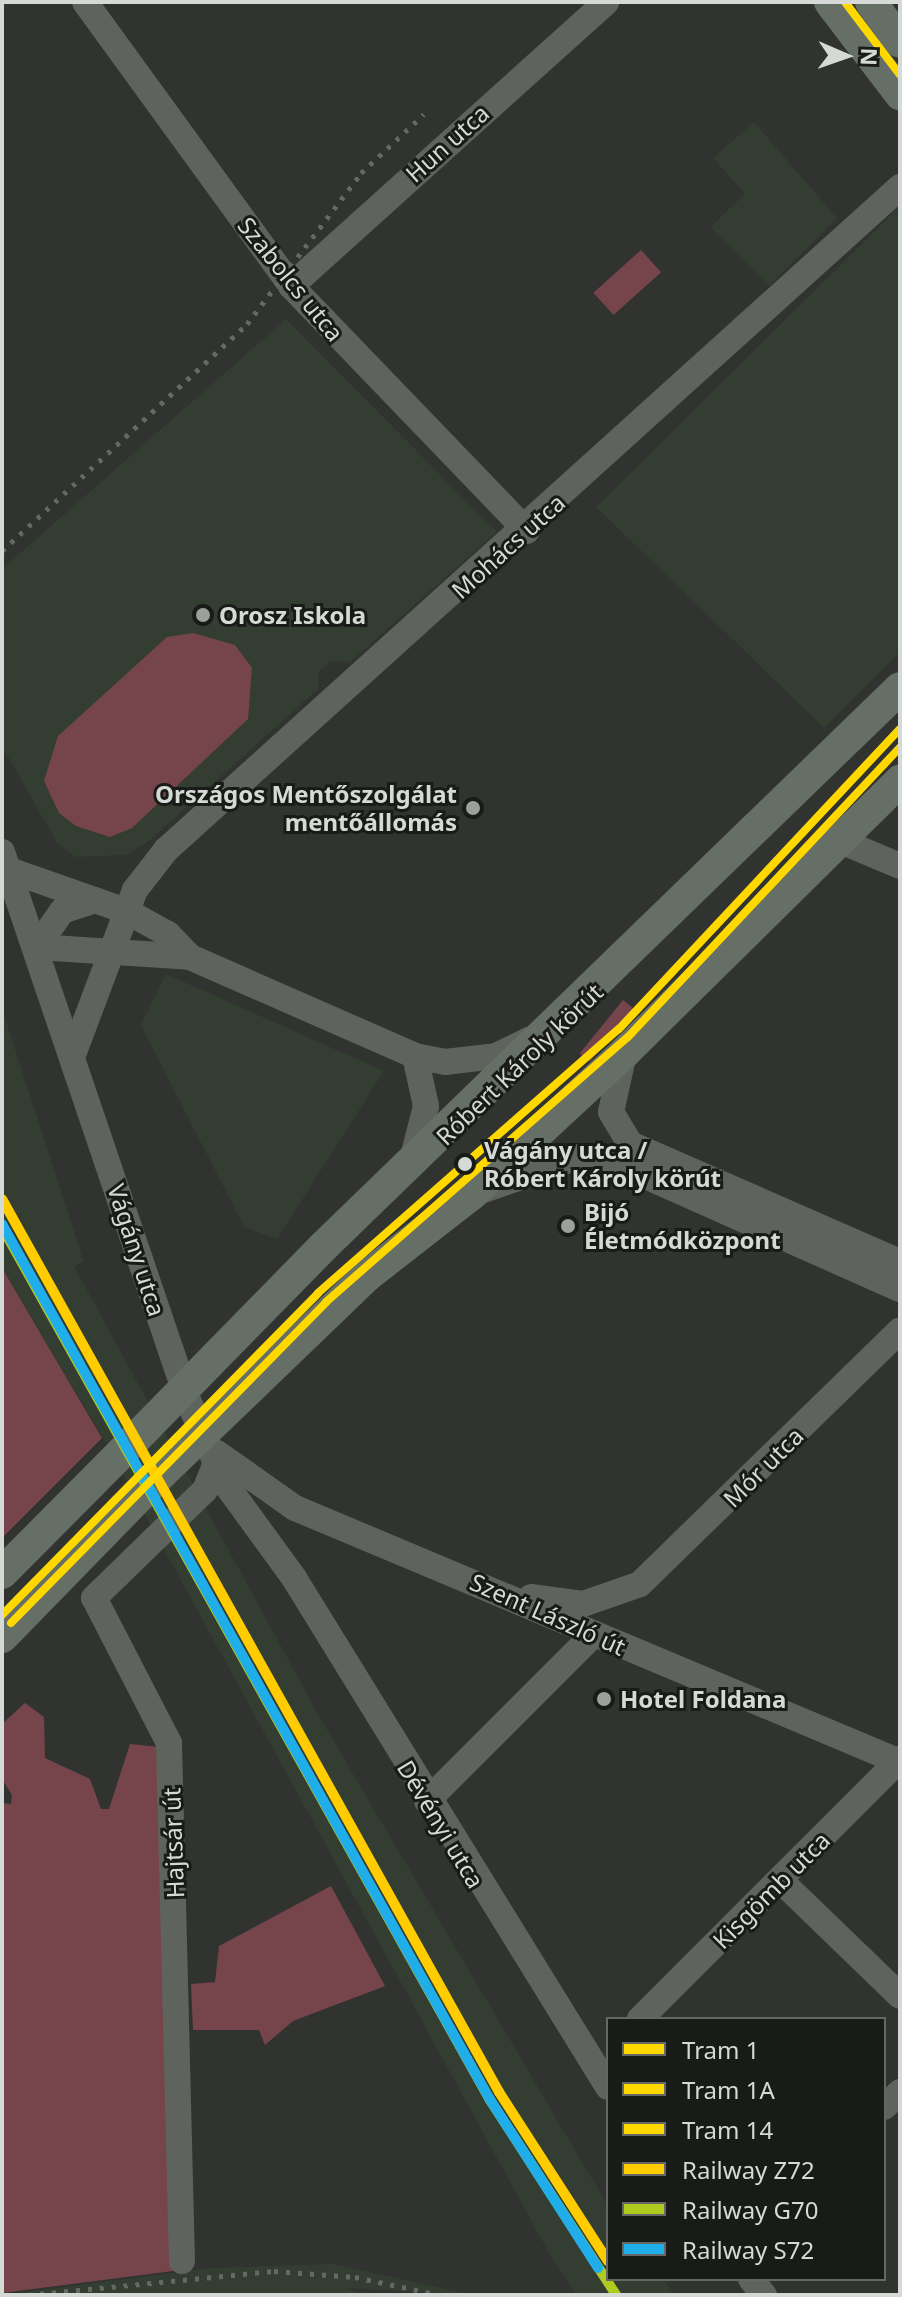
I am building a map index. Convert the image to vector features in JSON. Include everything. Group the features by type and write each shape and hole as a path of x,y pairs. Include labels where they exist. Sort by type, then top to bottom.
{"main road":[{"path":"830,2 900,94"},
{"path":"871,2 900,42"},
{"name":"Róbert Károly körút","path":"2,1573 323,1247 567,1018 900,688"},
{"path":"2,1637 162,1473 368,1275 472,1194 624,1053 843,842 900,781"}],"street":[{"name":"Szabolcs utca","path":"85,2 291,286 527,531"},
{"name":"Hun utca","path":"291,286 551,48 606,2"},
{"name":"Mohács utca","path":"126,911 166,850 527,531 900,187"},
{"path":"843,842 900,866"},
{"name":"Vágány utca","path":"6,861 126,911 168,934 190,957"},
{"name":"Vágány utca","path":"6,861 74,1052 187,1398 213,1454"},
{"path":"37,947 62,911 95,900"},
{"path":"74,1052 126,911"},
{"name":"Vágány utca","path":"37,947 190,957 415,1056 445,1062 496,1056 567,1018"},
{"path":"624,1053 611,1112 630,1144 900,1262"},
{"path":"410,1168 426,1106 415,1056"},
{"path":"472,1194 577,1157 612,1161 900,1289"},
{"name":"Mór utca","path":"500,1591 583,1604 620,1595 689,1542 900,1330"},
{"name":"Hajtsár út","path":"182,2261 169,1743 94,1598 218,1491 213,1454"},
{"name":"Szent László út","path":"213,1454 242,1476 295,1508 500,1591 592,1636 899,1761"},
{"name":"Dévényi utca","path":"218,1491 278,1557 427,1801 600,2058 606,2080"},
{"path":"278,1557 295,1508"},
{"path":"620,1595 613,1624 622,1648"},
{"path":"427,1801 592,1636"},
{"name":"Kisgömb utca","path":"642,2017 899,1761"},
{"path":"781,1881 900,1996"}],"shaded area":[{"path":"754,122 837,218 769,286 710,227 745,194 713,158"},
{"path":"900,206 900,652 824,728 596,507"},
{"path":"641,250 661,272 614,315 593,293"},
{"name":"Orosz Iskola","path":"286,319 497,532 349,663 331,661 318,672 318,689 149,841 126,855 76,857 57,843 2,746 2,569"},
{"path":"193,633 235,645 252,668 248,719 132,828 110,837 76,826 59,813 44,781 58,736 167,637"},
{"path":"166,974 384,1071 277,1239 244,1227 141,1025"},
{"path":"623,1000 633,1008 590,1062 580,1054"},
{"path":"2,1009 84,1262 74,1266 319,1716 606,2203 606,2281 664,2281 675,2295 576,2295 550,2255 97,1427 2,1268"},
{"path":"2,1268 102,1438 2,1538"},
{"path":"25,1703 44,1717 45,1758 90,1779 101,1809 109,1809 130,1744 159,1747 173,2271 2,2293 2,1803 11,1804 12,1795 2,1779 2,1724"},
{"path":"331,1886 385,1986 293,2021 265,2045 259,2030 193,2030 191,1984 215,1982 219,1946"},
{"path":"333,2264 473,2295 344,2288 366,2295 2,2295 209,2268"}],"railway":[{"path":"2,551 247,324 361,173 424,114"},
{"path":"28,2295 274,2271 355,2277 440,2295"}],"tram line":[{"name":"14","path":"845,2 900,75"},
{"name":"1","path":"2,1615 318,1293 619,1029 900,729"},
{"name":"1A","path":"11,1623 326,1302 628,1037 900,747"}],"rail line":[{"name":"Z72","path":"2,1199 499,2092 606,2258"},
{"name":"S72","path":"2,1224 489,2098 598,2268"},
{"name":"G70","path":"2,1227 490,2100 606,2280"},
{"name":"G70","path":"607,2281 616,2295"}],"place":[{"name":"Orosz Iskola","path":"203,615"},
{"name":"Országos Mentőszolgálat mentőállomás","path":"473,808"},
{"name":"Vágány utca / Róbert Károly körút","path":"465,1164"},
{"name":"Bijó Életmódközpont","path":"568,1226"},
{"name":"Hotel Foldana","path":"604,1699"}]}
